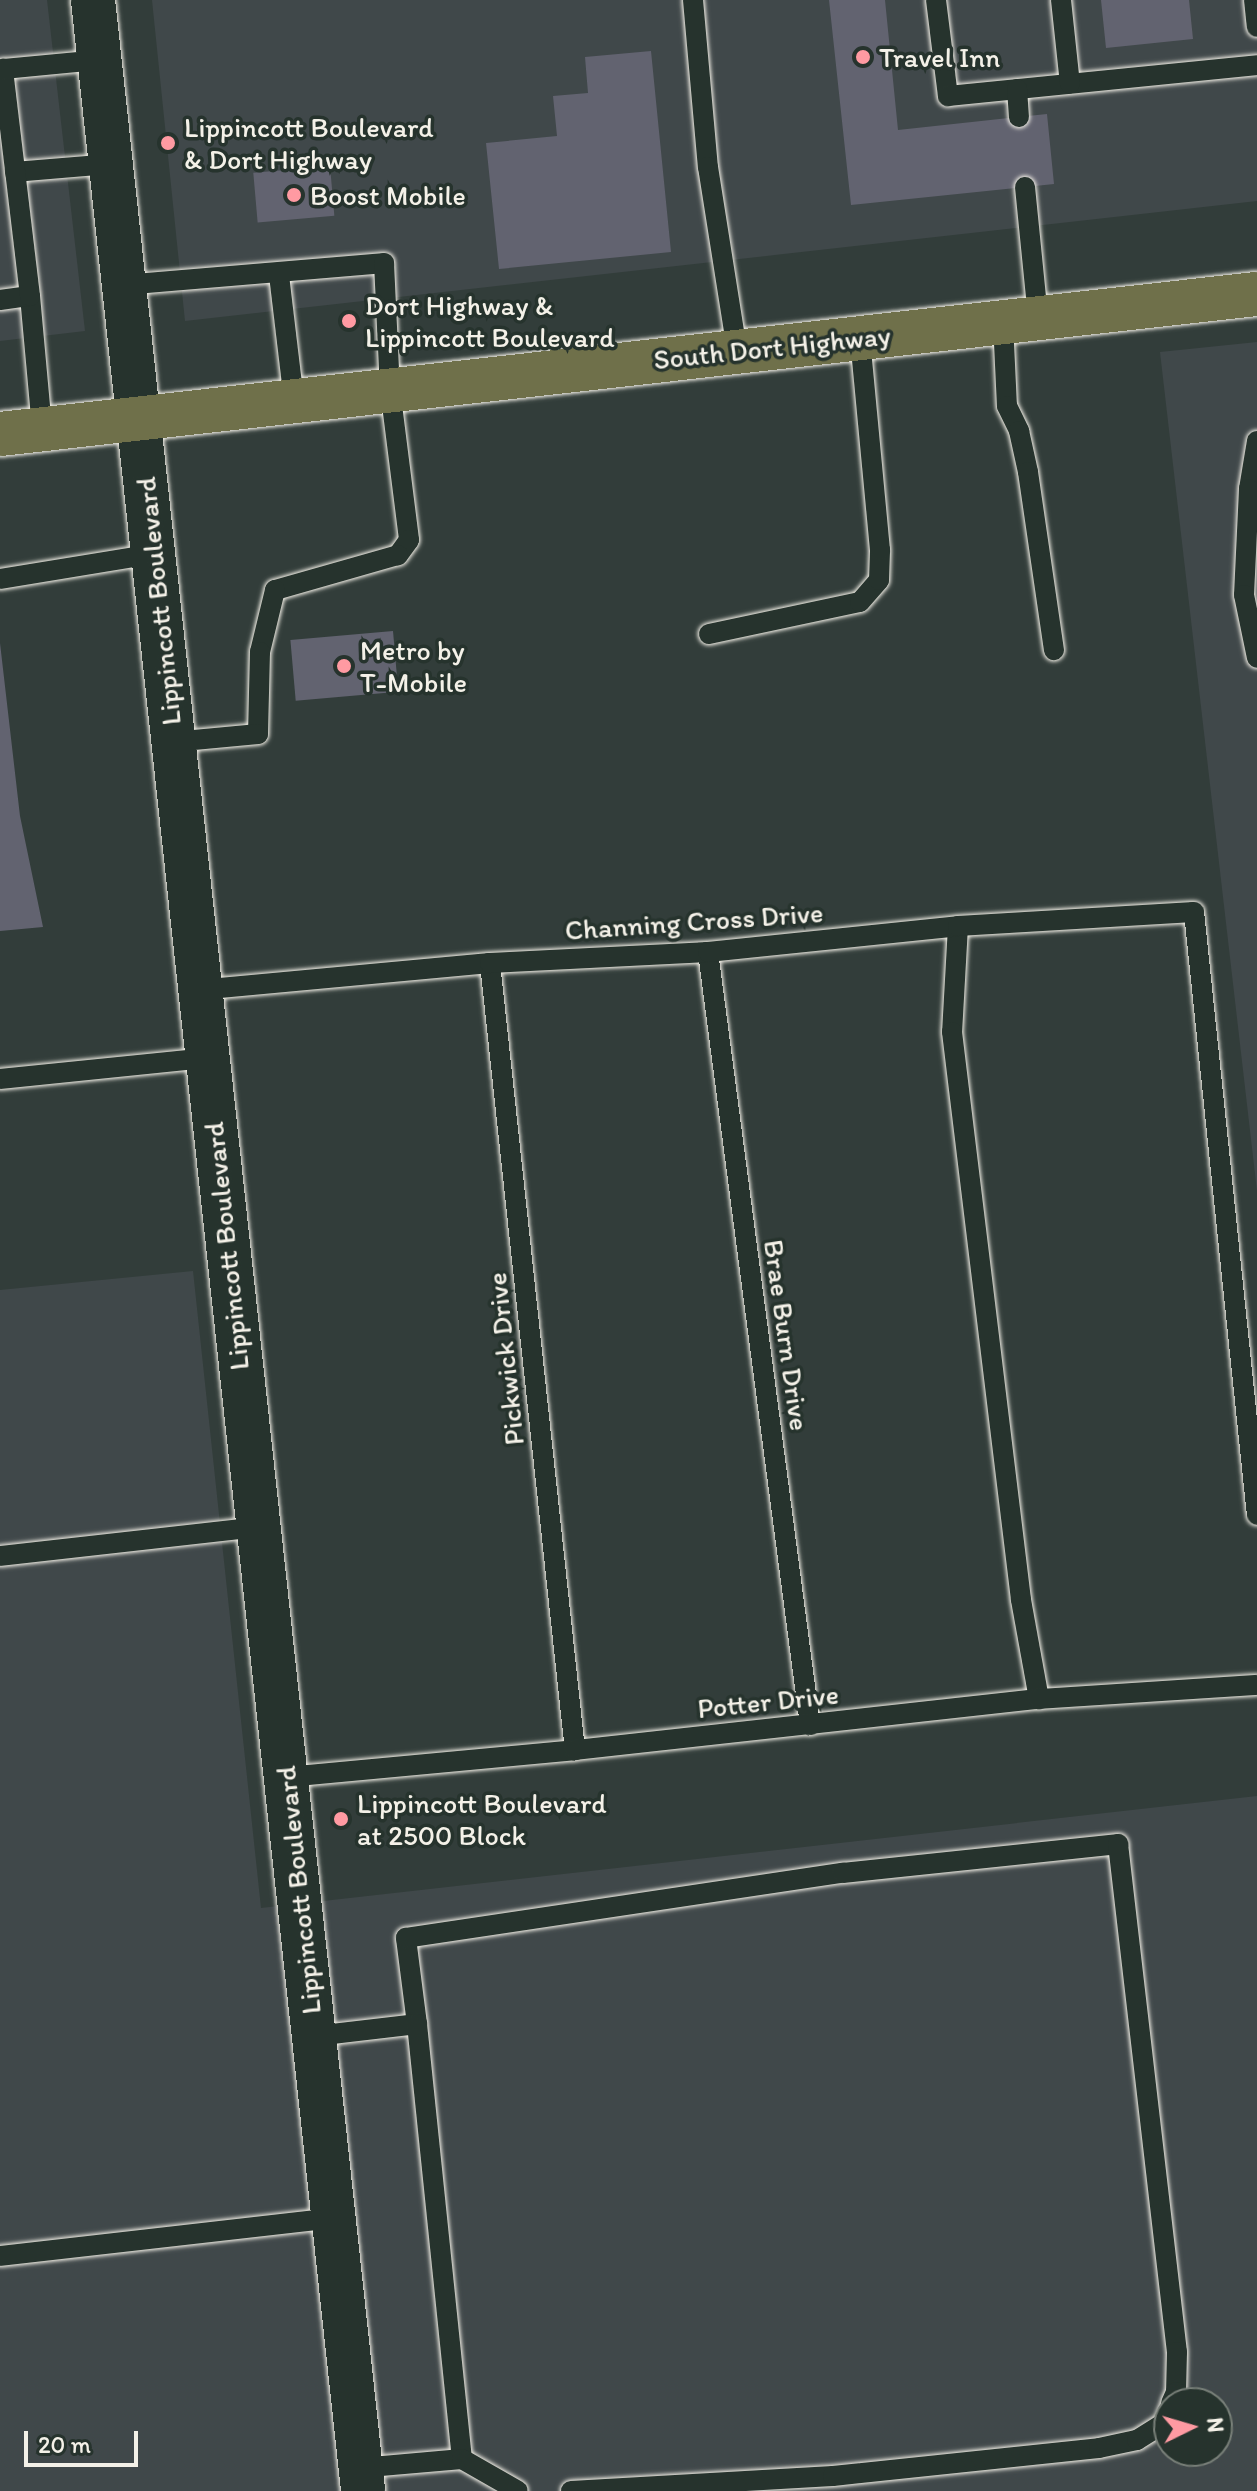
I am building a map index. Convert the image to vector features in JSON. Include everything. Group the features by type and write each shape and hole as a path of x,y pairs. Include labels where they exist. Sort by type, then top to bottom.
{"main road":[{"name":"South Dort Highway","path":"21,431 1021,320 1256,298"}],"street":[{"name":"Lippincott Boulevard","path":"93,0 361,2479"}],"lane":[{"path":"693,0 708,167 737,351"},
{"path":"936,0 948,96 1257,65"},
{"path":"1061,0 1070,84"},
{"path":"1254,0 1257,27"},
{"path":"21,431 30,296 3,69 98,60"},
{"path":"1017,89 1019,117"},
{"path":"15,172 111,164"},
{"path":"1025,187 1021,320 1007,406 1019,431 1028,472 1054,650"},
{"path":"124,285 279,275 384,263 390,389 409,540 398,555 275,590 260,652 258,734 172,742"},
{"path":"279,275 294,400"},
{"path":"0,300 30,296"},
{"path":"709,634 860,602 879,580 880,550 860,338"},
{"path":"1257,441 1249,489 1244,595 1257,658"},
{"path":"0,579 152,554"},
{"name":"Channing Cross Drive","path":"198,990 490,963 708,952 958,926 1194,912 1257,1515"},
{"path":"958,926 952,1032 1021,1600 1039,1699"},
{"name":"Brae Burn Drive","path":"708,952 810,1725"},
{"name":"Pickwick Drive","path":"490,963 575,1750"},
{"path":"0,1079 205,1058"},
{"path":"0,1556 258,1527"},
{"name":"Potter Drive","path":"286,1777 575,1750 1039,1699 1257,1685"},
{"path":"462,2459 406,1938 843,1873 1118,1844 1177,2352 1176,2387"},
{"path":"315,2036 417,2024"},
{"path":"0,2256 335,2218"},
{"path":"571,2491 833,2476 1099,2448 1137,2440 1153,2430"},
{"path":"361,2479 462,2459 518,2491"}],"shaded area":[{"path":"0,0 47,0 85,331 0,341"},
{"path":"152,0 1257,0 1257,201 185,321"},
{"path":"1257,342 1257,1191 1160,352"},
{"path":"193,1271 261,1908 1257,1796 1257,2491 0,2491 0,1290"}],"building":[{"name":"Travel Inn","path":"829,0 885,0 898,130 1047,114 1054,184 851,205"},
{"path":"1101,0 1189,0 1193,39 1106,48"},
{"path":"651,51 671,252 499,269 486,143 557,136 553,96 588,93 585,57"},
{"name":"Boost Mobile","path":"330,166 334,216 258,223 253,173"},
{"name":"Metro by T-Mobile","path":"393,631 398,692 296,701 290,640"},
{"path":"0,643 20,816 43,927 0,931"}],"place":[{"name":"Travel Inn","path":"863,57"},
{"name":"Lippincott Boulevard & Dort Highway","path":"168,143"},
{"name":"Boost Mobile","path":"294,195"},
{"name":"Dort Highway & Lippincott Boulevard","path":"349,321"},
{"name":"Metro by T-Mobile","path":"344,666"},
{"name":"Lippincott Boulevard at 2500 Block","path":"341,1819"}]}
